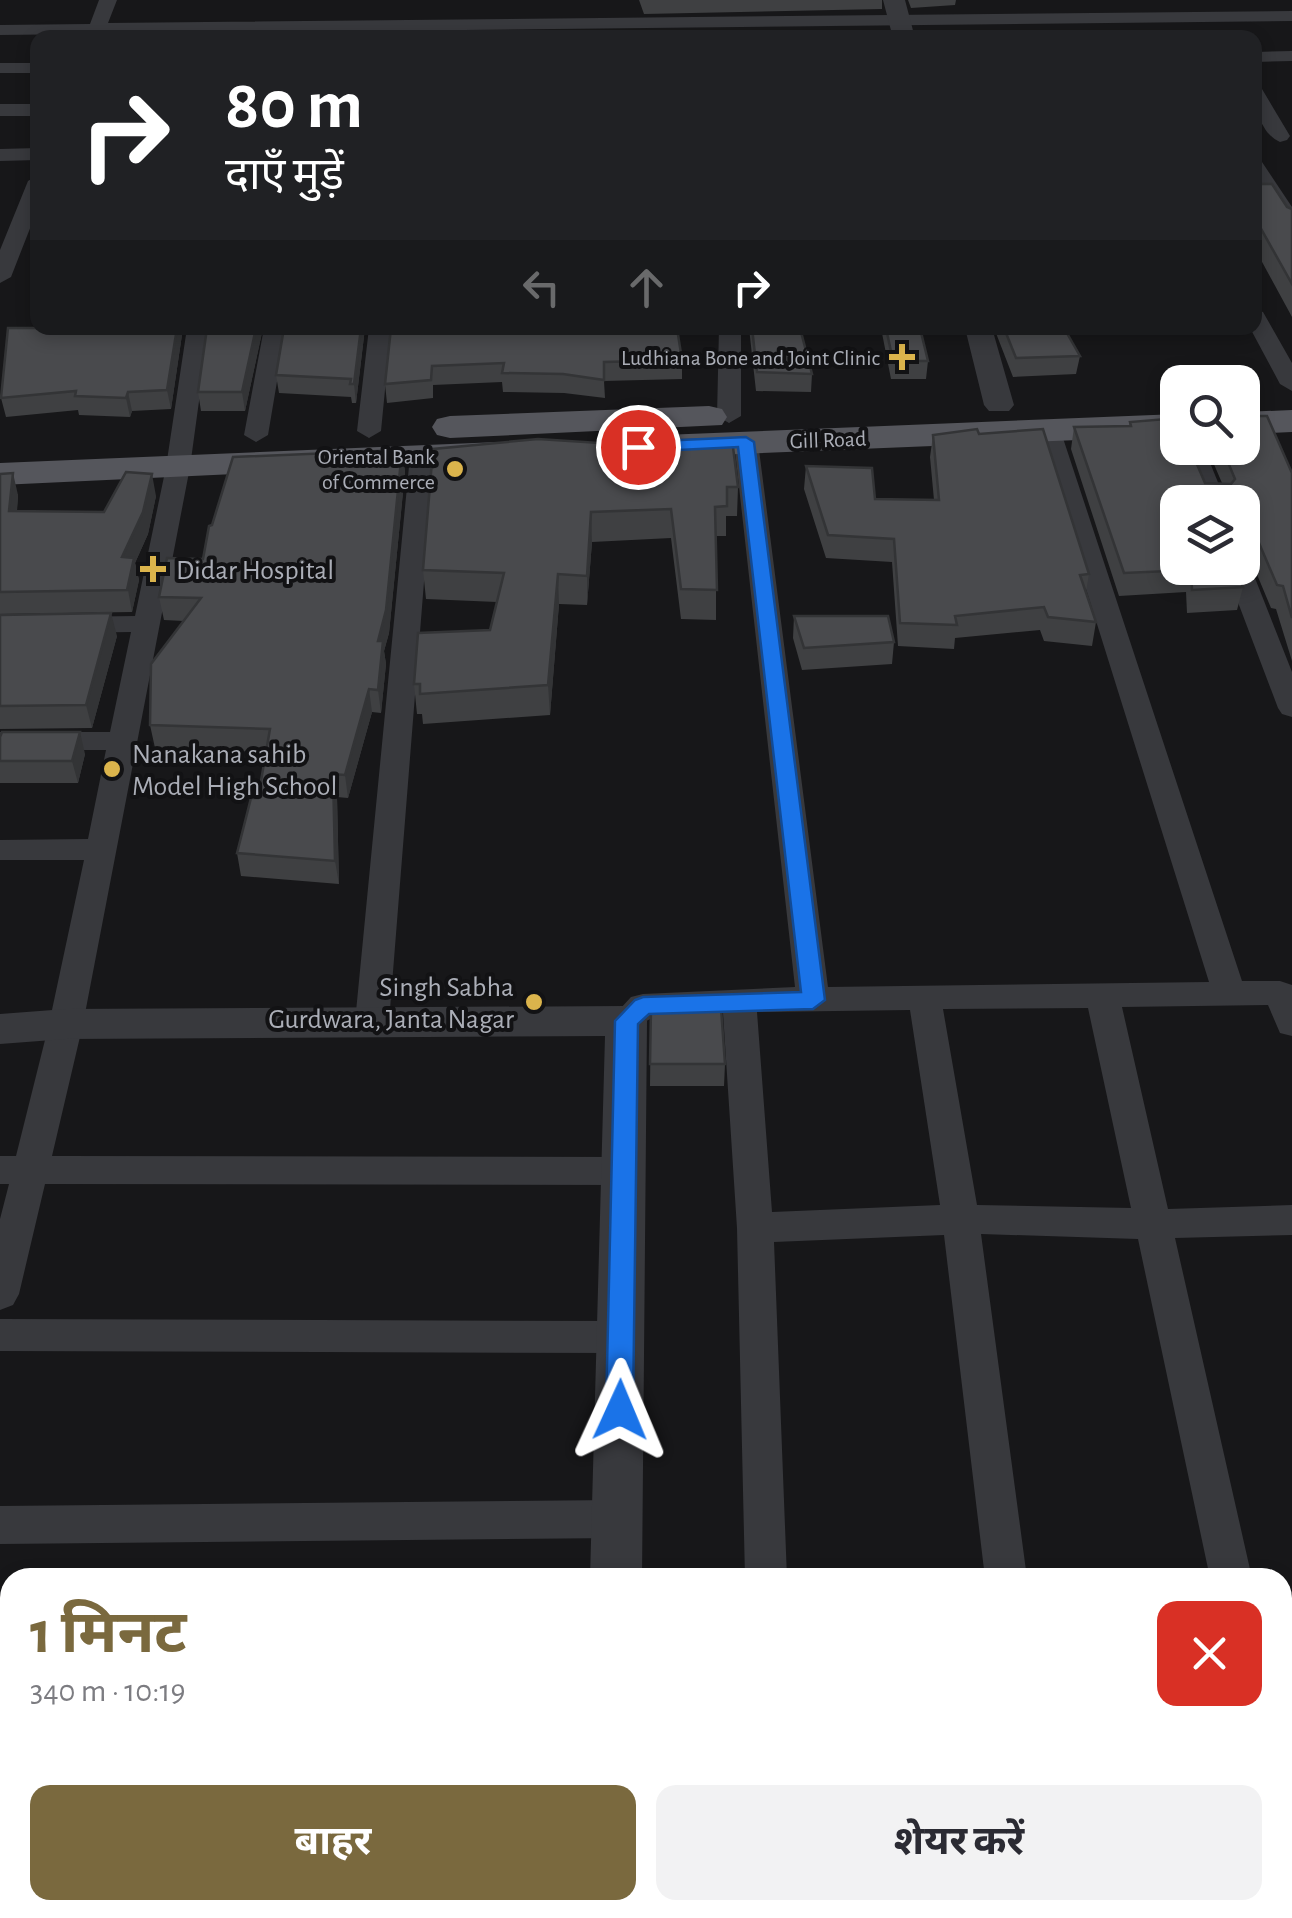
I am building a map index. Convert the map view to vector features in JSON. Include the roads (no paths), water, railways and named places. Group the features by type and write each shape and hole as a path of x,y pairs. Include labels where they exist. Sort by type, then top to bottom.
{"main road":[{"path":"1260,397 1292,396"},
{"name":"Gill Road","path":"0,445 180,453 422,456 998,405 1160,400"},
{"path":"1260,422 1292,421"},
{"name":"Gill Road","path":"0,474 180,453 256,435 369,430 1048,430 1160,426"}],"street":[{"path":"96,30 108,0"},
{"path":"605,0 605,22"},
{"path":"234,30 605,22 1292,16"},
{"path":"0,30 30,31"},
{"path":"1262,57 1292,56"},
{"path":"0,68 30,68"},
{"path":"1262,106 1286,136"},
{"path":"0,110 30,110"},
{"path":"0,155 30,154"},
{"path":"1262,177 1292,223"},
{"path":"0,277 5,253 30,204"},
{"path":"5,253 30,254"},
{"path":"1262,330 1292,384"},
{"path":"0,1294 15,1170 66,1024 180,453 197,335"},
{"path":"256,435 274,335"},
{"path":"369,430 379,335"},
{"path":"731,335 738,429 813,1000"},
{"path":"980,335 998,405"},
{"path":"1048,430 1229,993"},
{"path":"372,1022 422,456"},
{"path":"1245,585 1292,708"},
{"path":"0,626 145,624"},
{"path":"0,741 121,741"},
{"path":"0,850 100,849"},
{"path":"0,1028 66,1024 626,1021 643,1006 739,1000 1103,998 1229,993 1288,1003"},
{"path":"1103,998 1228,1568"},
{"path":"739,1000 755,1228 766,1568"},
{"path":"925,1000 961,1219 1005,1568"},
{"path":"616,1568 626,1021"},
{"path":"15,1170 624,1171"},
{"path":"755,1228 961,1219 1152,1224 1292,1220"},
{"path":"0,1335 621,1338"},
{"path":"0,1525 618,1518"}],"place":[{"name":"Ludhiana Bone and Joint Clinic","path":"902,357"},
{"name":"Oriental Bank of Commerce","path":"455,469"},
{"name":"Didar Hospital","path":"153,569"},
{"name":"Nanakana sahib Model High School","path":"112,769"},
{"name":"Singh Sabha Gurdwara, Janta Nagar","path":"534,1002"}]}
